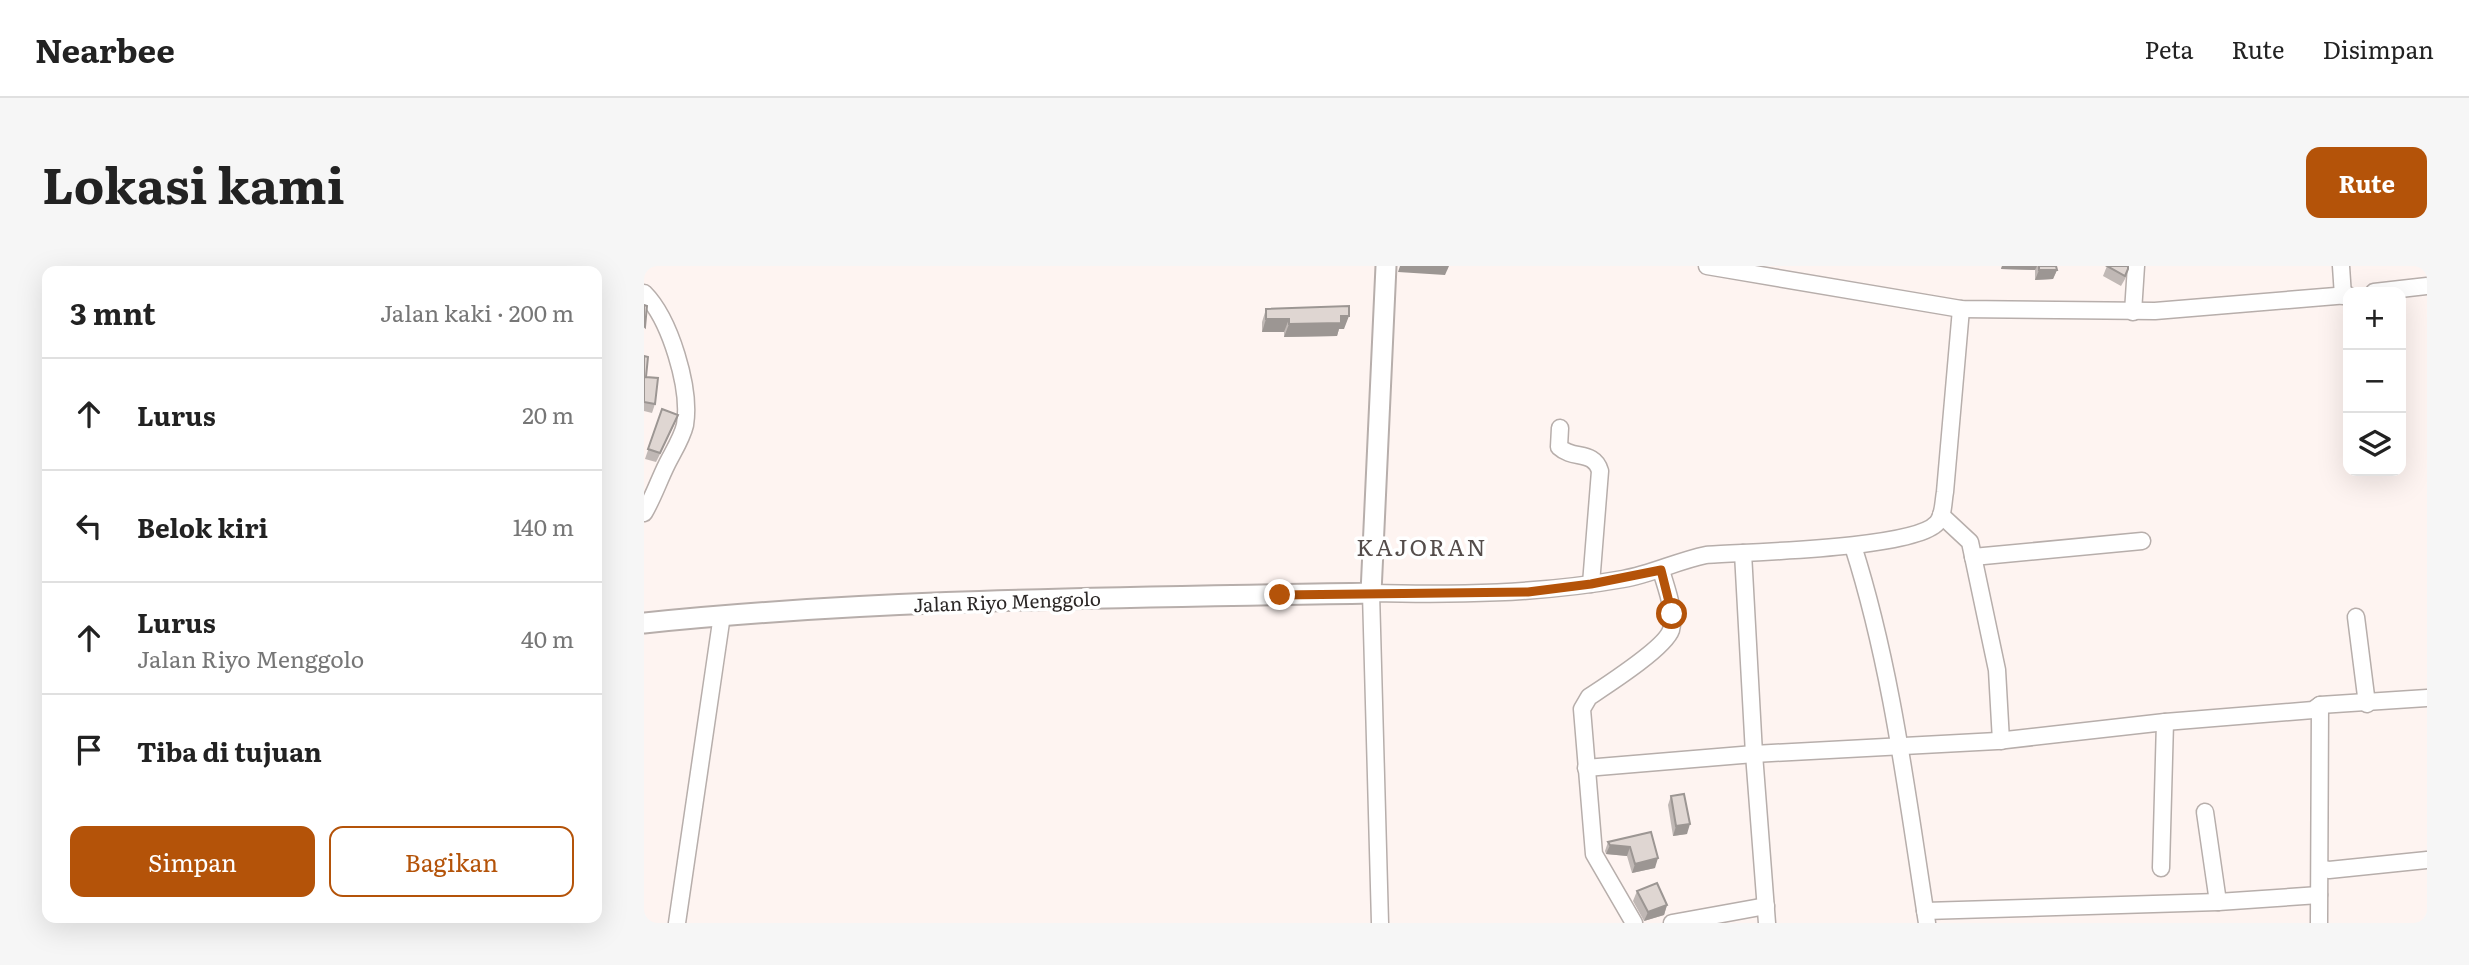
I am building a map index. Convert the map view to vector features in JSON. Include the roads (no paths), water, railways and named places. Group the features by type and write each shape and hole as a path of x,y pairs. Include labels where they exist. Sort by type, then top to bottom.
{"street":[{"path":"1380,923 1371,593 1387,266"},
{"path":"1715,266 1960,317 2133,312 2343,292"},
{"path":"2133,312 2136,266"},
{"path":"2341,266 2343,287"},
{"path":"2406,288 2427,286"},
{"path":"644,293 654,306 669,336 685,396 683,431 650,489 644,513"},
{"path":"1371,593 1516,593 1591,584 1661,570 1691,558 1853,545 1916,533 1934,526 1941,516 1960,317"},
{"path":"1560,428 1559,447 1566,453 1593,458 1600,471 1591,584"},
{"path":"1941,516 1968,538 1997,670 2001,741"},
{"path":"1972,557 2142,541"},
{"path":"1853,545 1867,591 1901,744 1926,917 2319,895"},
{"path":"1743,553 1767,923"},
{"path":"1634,923 1594,854 1582,713 1586,701 1657,648 1670,633 1672,614 1661,570"},
{"name":"Jalan Riyo Menggolo","path":"644,623 722,615 967,602 1371,593"},
{"path":"677,923 722,615"},
{"path":"2357,617 2367,704"},
{"path":"1586,768 1901,744 2001,741 2165,722 2313,710 2320,705 2427,698"},
{"path":"2319,923 2320,705"},
{"path":"2161,868 2165,722"},
{"path":"2205,812 2218,902"},
{"path":"2320,868 2329,870 2427,860"},
{"path":"1672,923 1766,906"}],"district":[{"name":"KAJORAN","path":"1422,548"}]}
